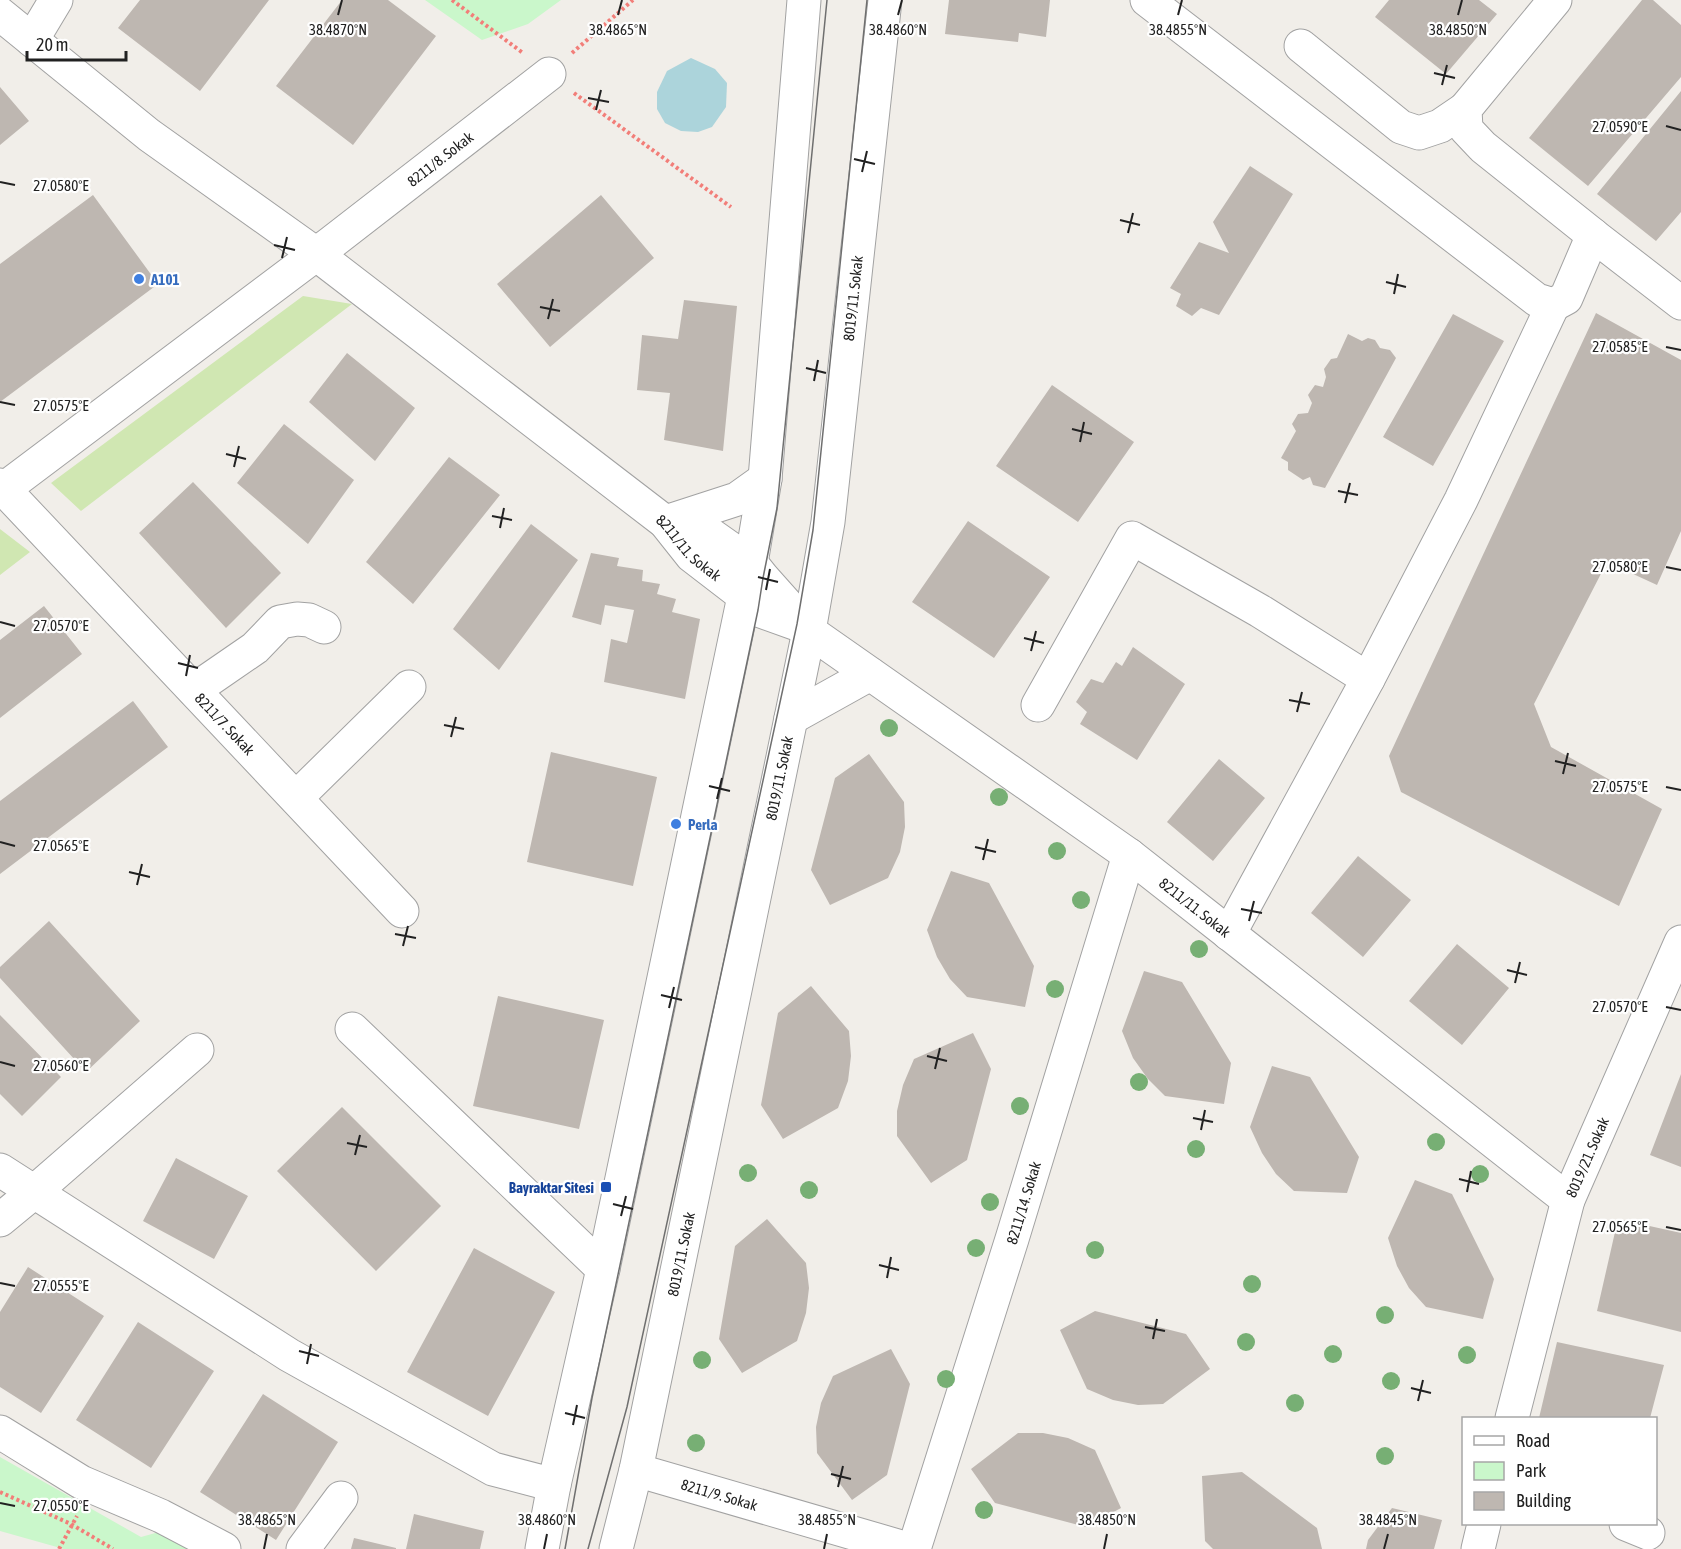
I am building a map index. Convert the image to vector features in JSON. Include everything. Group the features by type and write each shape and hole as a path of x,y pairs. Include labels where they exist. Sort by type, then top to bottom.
{"street":[{"path":"32,40 56,0"},
{"path":"542,1549 751,563 765,479 804,0"},
{"name":"8019/11. Sokak","path":"616,1549 636,1470 809,631 828,522 885,0"},
{"path":"1147,0 1537,300 1553,305"},
{"path":"1300,45 1401,127 1419,133 1440,126 1465,108 1555,0"},
{"path":"0,14 149,135 324,249 665,522 737,499 765,479"},
{"name":"8211/8. Sokak","path":"1,489 324,249 549,74"},
{"path":"1465,108 1466,129 1483,147 1681,303"},
{"path":"1229,934 1368,679 1461,500 1553,305 1566,298 1593,235"},
{"name":"8211/7. Sokak","path":"1,489 402,910"},
{"name":"8211/11. Sokak","path":"665,522 707,532 751,563 809,631"},
{"name":"8211/11. Sokak","path":"665,522 692,556 744,596 758,610 797,624 809,631 1129,855 1568,1200"},
{"path":"1038,705 1132,538 1260,611 1368,679"},
{"path":"194,690 255,648 280,622 297,619 309,620 324,627"},
{"path":"791,718 870,674"},
{"path":"296,798 409,687"},
{"name":"8211/14. Sokak","path":"914,1549 1012,1239 1129,855"},
{"name":"8019/21. Sokak","path":"1513,1417 1568,1200 1675,975 1681,942"},
{"path":"352,1029 603,1269"},
{"path":"0,1220 196,1050"},
{"path":"0,1170 289,1355 493,1469 554,1485"},
{"path":"0,1432 81,1482 161,1516 224,1549"},
{"name":"8211/9. Sokak","path":"636,1470 908,1549"},
{"path":"303,1549 341,1498"},
{"path":"1478,1549 1484,1525"}],"path":[{"path":"452,0 591,107 731,207"},
{"path":"549,74 633,0"},
{"path":"0,1492 71,1524 112,1549"},
{"path":"59,1549 71,1524 82,1509"}],"green space":[{"path":"425,0 561,0 528,24 482,40"},
{"path":"303,296 352,304 81,511 51,483"},
{"path":"0,529 30,552 0,575"},
{"path":"0,1457 141,1537 159,1532 192,1549 64,1549 0,1531"}],"water":[{"path":"691,58 715,69 727,83 726,107 712,127 698,132 681,131 665,123 657,109 657,92 667,71"}],"building":[{"path":"140,0 269,0 200,91 118,28"},
{"path":"342,0 388,0 436,36 353,145 276,86"},
{"path":"949,0 1050,0 1046,37 1019,33 1018,42 945,34"},
{"path":"1389,0 1479,0 1497,14 1446,74 1375,17"},
{"path":"1642,0 1653,0 1681,25 1681,77 1588,186 1529,138"},
{"path":"0,87 29,121 0,145"},
{"path":"1681,91 1681,212 1656,241 1597,194"},
{"path":"1250,166 1293,194 1219,315 1201,308 1192,316 1176,306 1181,294 1170,288 1199,242 1229,253 1213,222"},
{"path":"93,195 158,284 0,402 0,264"},
{"path":"601,195 654,258 550,347 497,284"},
{"path":"684,300 737,306 723,451 664,440 670,393 637,390 642,335 678,339"},
{"path":"1596,313 1681,360 1681,531 1657,585 1607,562 1534,704 1551,747 1662,809 1619,906 1401,792 1389,756"},
{"path":"1453,314 1504,341 1433,466 1383,437"},
{"path":"1348,334 1362,341 1368,338 1375,340 1380,348 1390,350 1396,358 1325,488 1313,485 1310,477 1303,480 1288,470 1288,462 1281,458 1296,431 1292,424 1298,414 1308,413 1312,403 1308,395 1315,385 1323,387 1326,377 1324,369 1331,359 1337,358"},
{"path":"347,353 415,408 375,461 309,402"},
{"path":"1052,385 1134,442 1078,522 996,466"},
{"path":"284,424 354,480 308,544 237,483"},
{"path":"449,457 500,495 413,604 366,562"},
{"path":"193,482 281,573 226,628 139,533"},
{"path":"968,521 1050,577 994,658 912,602"},
{"path":"531,524 578,560 499,670 453,629"},
{"path":"591,553 619,558 617,566 643,570 642,581 660,584 657,594 676,599 672,612 700,619 685,699 604,682 611,639 627,643 634,610 605,605 601,625 572,617"},
{"path":"44,606 82,654 0,718 0,640"},
{"path":"1133,647 1185,684 1137,760 1080,724 1087,712 1076,702 1091,679 1103,683 1116,662 1122,666"},
{"path":"133,701 168,747 0,874 0,801"},
{"path":"551,752 657,777 633,886 527,862"},
{"path":"869,754 904,802 905,827 900,852 888,878 830,905 811,870 835,778"},
{"path":"1219,759 1265,798 1213,861 1167,822"},
{"path":"1358,856 1411,900 1363,957 1311,913"},
{"path":"951,871 989,883 1034,966 1025,1007 967,997 950,979 937,957 927,930"},
{"path":"49,921 140,1021 86,1072 0,978 0,967"},
{"path":"1457,944 1509,988 1462,1045 1409,1001"},
{"path":"1144,971 1182,982 1231,1063 1224,1104 1165,1096 1148,1079 1133,1058 1122,1031"},
{"path":"811,986 849,1031 851,1056 848,1081 838,1108 783,1139 761,1105 778,1013"},
{"path":"498,996 604,1020 579,1129 473,1106"},
{"path":"0,1015 61,1077 22,1116 0,1094"},
{"path":"973,1033 991,1069 967,1160 931,1183 897,1136 897,1111 903,1085 914,1059"},
{"path":"1272,1066 1310,1077 1359,1157 1347,1193 1294,1191 1276,1174 1262,1153 1250,1127"},
{"path":"1681,1074 1681,1167 1650,1155"},
{"path":"342,1107 441,1206 376,1271 277,1171"},
{"path":"176,1158 248,1196 214,1259 143,1221"},
{"path":"1415,1180 1452,1194 1494,1279 1483,1319 1426,1307 1409,1288 1397,1266 1388,1238"},
{"path":"767,1219 806,1263 809,1288 806,1313 797,1341 742,1373 719,1339 735,1246"},
{"path":"1618,1219 1681,1233 1681,1332 1597,1311"},
{"path":"474,1248 555,1292 488,1416 407,1372"},
{"path":"28,1267 104,1316 41,1413 0,1387 0,1312"},
{"path":"1095,1311 1186,1334 1210,1369 1163,1404 1138,1405 1113,1400 1087,1389 1060,1330"},
{"path":"138,1322 214,1371 151,1468 76,1420"},
{"path":"1557,1342 1664,1365 1650,1417 1539,1417"},
{"path":"891,1349 910,1384 887,1475 852,1500 817,1453 816,1427 821,1403 833,1376"},
{"path":"263,1394 338,1442 276,1540 200,1492"},
{"path":"1018,1433 1043,1433 1068,1438 1095,1450 1121,1508 1086,1527 995,1503 971,1469"},
{"path":"1242,1472 1317,1528 1322,1549 1213,1549 1205,1541 1202,1476"},
{"path":"1392,1508 1442,1520 1434,1549 1366,1549 1368,1540"},
{"path":"414,1514 484,1531 480,1549 406,1549"},
{"path":"354,1538 396,1548 396,1549 351,1549"}],"tram line":[{"path":"565,1549 592,1398 758,610 777,508 827,0"},
{"path":"588,1549 627,1407 797,624 813,530 867,0"}],"place":[{"name":"A101","path":"139,279"},
{"name":"Perla","path":"676,824"},
{"name":"Bayraktar Sitesi","path":"606,1187"}]}
